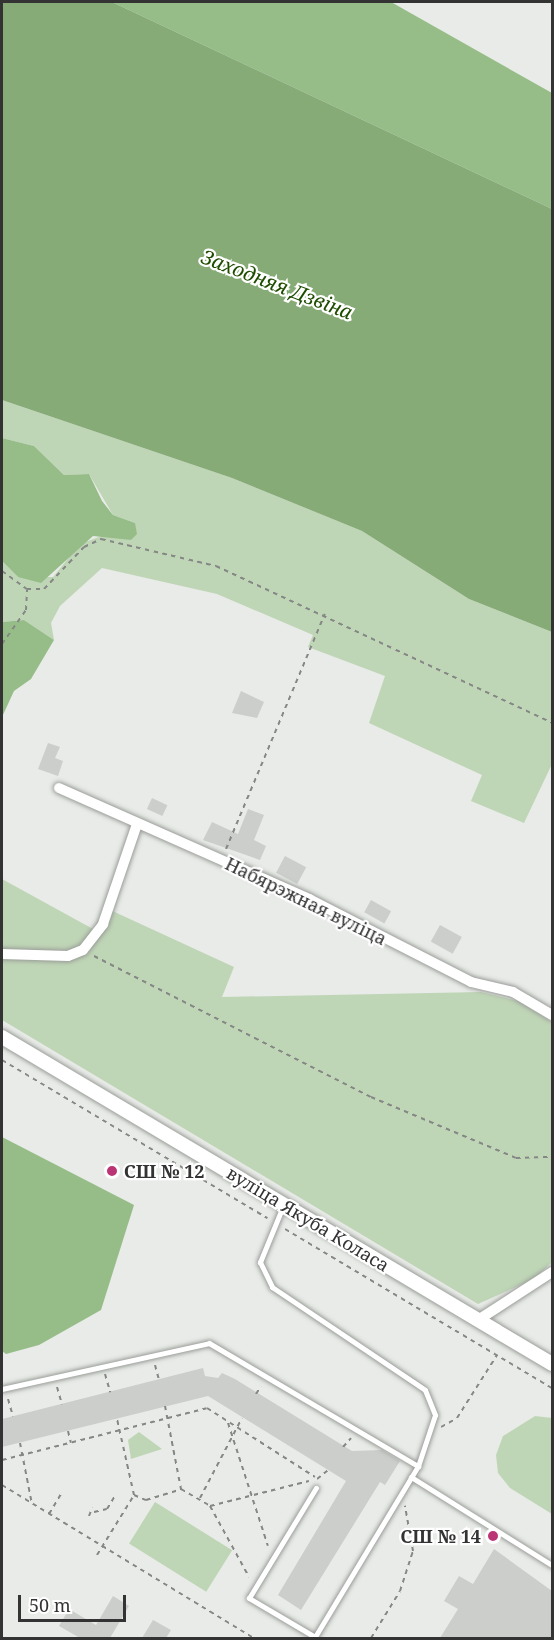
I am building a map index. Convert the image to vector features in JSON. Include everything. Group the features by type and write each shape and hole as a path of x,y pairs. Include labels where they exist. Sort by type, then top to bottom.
{"street":[{"name":"Набярэжная вуліца","path":"59,788 222,860 471,982 513,992 552,1015"},
{"path":"2,954 68,956 83,950 103,924 137,824"},
{"name":"вуліца Якуба Коласа","path":"2,1036 552,1364"},
{"path":"478,1320 552,1272"}],"lane":[{"path":"284,1205 260,1262 272,1287 425,1390 435,1415 434,1431 418,1466 315,1637 249,1598 316,1488"},
{"path":"4,1389 192,1345 225,1348 418,1466"},
{"path":"411,1478 552,1565"}],"path":[{"path":"2,571 27,589 56,582 84,547 110,540 216,566 325,614 552,723"},
{"path":"2,644 26,610 27,589"},
{"path":"222,860 325,614"},
{"path":"83,950 371,1097 516,1158 552,1157"},
{"path":"152,1354 159,1380"},
{"path":"434,1431 457,1418 497,1354"},
{"path":"103,1366 110,1392"},
{"path":"55,1377 62,1404"},
{"path":"4,1389 13,1416"},
{"path":"165,1406 181,1489"},
{"path":"2,1460 207,1408 317,1479"},
{"path":"199,1499 242,1418"},
{"path":"97,1555 134,1495 117,1419"},
{"path":"228,1422 269,1552"},
{"path":"68,1431 71,1443"},
{"path":"20,1443 19,1456 32,1504"},
{"path":"210,1506 317,1479 328,1470"},
{"path":"2,1485 254,1638"},
{"path":"134,1495 146,1500 181,1489 210,1506 251,1582"},
{"path":"371,1638 400,1591 412,1551 402,1493"},
{"path":"49,1514 61,1494"},
{"path":"89,1516 93,1510 108,1507 116,1494"}],"shaded area":[{"path":"112,2 391,2 552,93 552,209"},
{"path":"2,400 232,478 362,531 469,599 552,632 552,764 524,823 471,801 482,775 369,723 385,676 308,647 313,635 217,594 102,568 60,606 51,623 54,640 24,620 2,622 2,561 18,577 53,577 80,544 107,534 131,540 135,523 113,515 89,474 64,475 34,446 2,438"},
{"path":"2,438 34,446 64,475 89,474 102,501 113,515 135,523 137,534 131,540 93,536 41,583 18,577 2,561"},
{"path":"24,620 54,640 31,679 14,691 2,717 2,622"},
{"path":"2,879 93,929 106,908 234,967 222,997 481,992 518,1001 552,1022 552,1262 534,1279 478,1304 2,1020"},
{"path":"2,1137 134,1205 101,1310 39,1345 6,1354 2,1351"},
{"path":"535,1416 552,1418 552,1514 510,1488 498,1473 496,1455 503,1436"},
{"path":"139,1432 162,1449 131,1459 128,1440"},
{"path":"155,1502 232,1550 206,1592 129,1544"}],"water":[{"name":"Заходняя Дзвіна","path":"2,2 112,2 552,209 552,632 469,599 362,531 232,478 2,400"}],"building":[{"path":"241,691 264,702 257,718 232,713"},
{"path":"48,743 60,747 55,758 63,761 58,776 38,769"},
{"path":"152,798 167,805 162,816 147,809"},
{"path":"248,809 264,815 254,840 266,846 260,860 203,840 212,822 238,834"},
{"path":"285,856 306,867 297,884 276,873"},
{"path":"371,900 391,911 384,923 364,912"},
{"path":"440,925 462,937 453,954 431,942"},
{"path":"203,1368 205,1376 218,1378 222,1373 235,1379 352,1451 382,1450 400,1461 385,1485 380,1482 301,1610 278,1595 346,1481 208,1396 2,1447 2,1419"},
{"path":"494,1549 552,1591 552,1638 440,1638 458,1609 444,1601 459,1576 473,1584"},
{"path":"113,1596 129,1606 110,1638 80,1638 59,1626 69,1609 96,1625"},
{"path":"153,1620 171,1630 166,1638 142,1638"}],"place":[{"name":"СШ № 12","path":"112,1171"},
{"name":"СШ № 14","path":"493,1536"}]}
